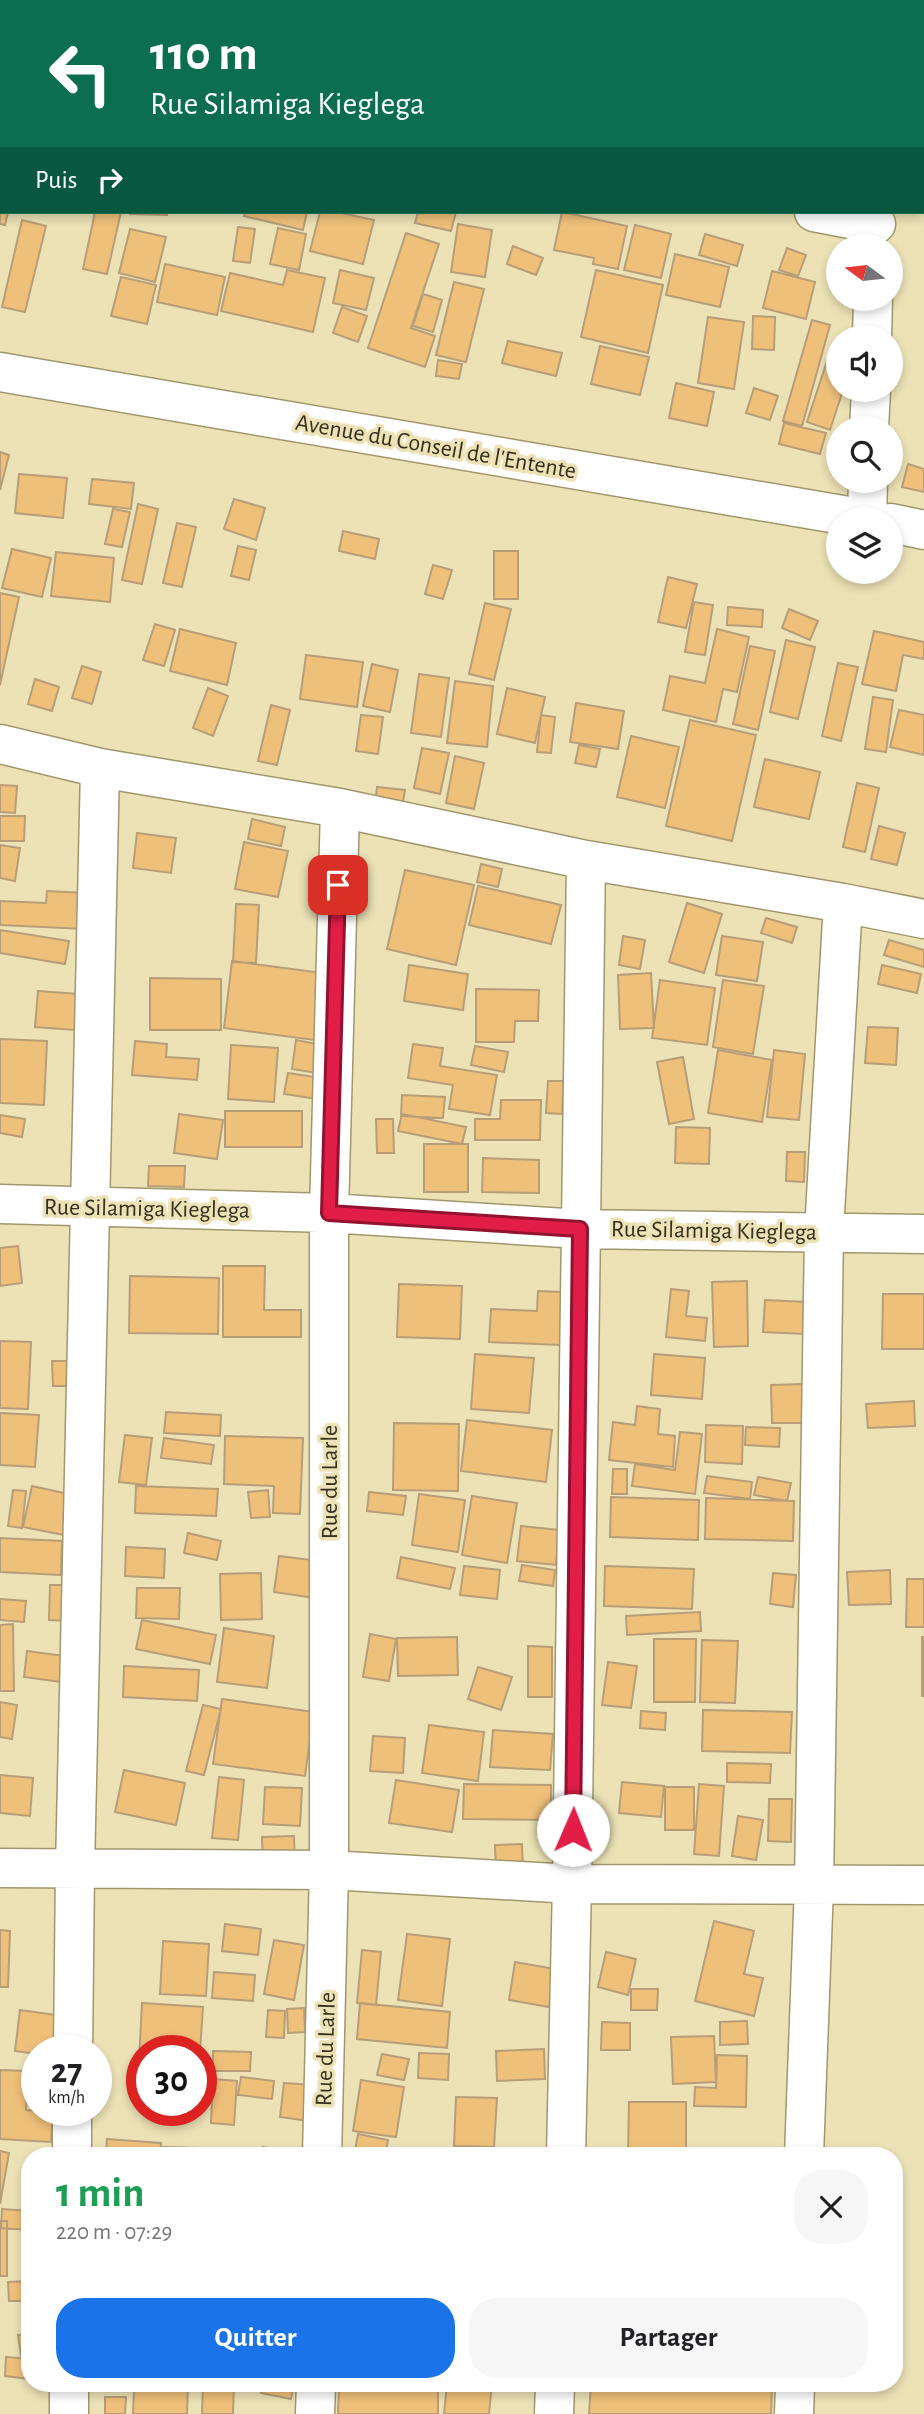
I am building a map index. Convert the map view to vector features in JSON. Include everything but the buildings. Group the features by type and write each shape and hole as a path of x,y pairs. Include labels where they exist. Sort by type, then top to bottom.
{"street":[{"path":"822,214 875,228"},
{"name":"Avenue du Conseil de l'Entente","path":"0,372 826,512"},
{"name":"Avenue du Conseil de l'Entente","path":"903,526 924,530"},
{"path":"0,744 100,768 340,807 586,860 924,919"},
{"path":"73,2035 100,768"},
{"name":"Rue du Larle","path":"322,2147 329,1870 329,1213 340,807"},
{"path":"566,2147 586,860"},
{"path":"804,2147 814,1886 824,1231 844,903"},
{"name":"Rue Silamiga Kieglega","path":"0,1204 329,1213 580,1229 924,1234"},
{"path":"0,1867 329,1870 572,1884 924,1885"},
{"path":"72,2126 72,2147"},
{"path":"69,2392 69,2414"},
{"path":"315,2414 316,2392"},
{"path":"554,2414 555,2392"},
{"path":"794,2414 795,2392"}],"route":[{"path":"338,885 329,1213 580,1229 573,1830"}]}
